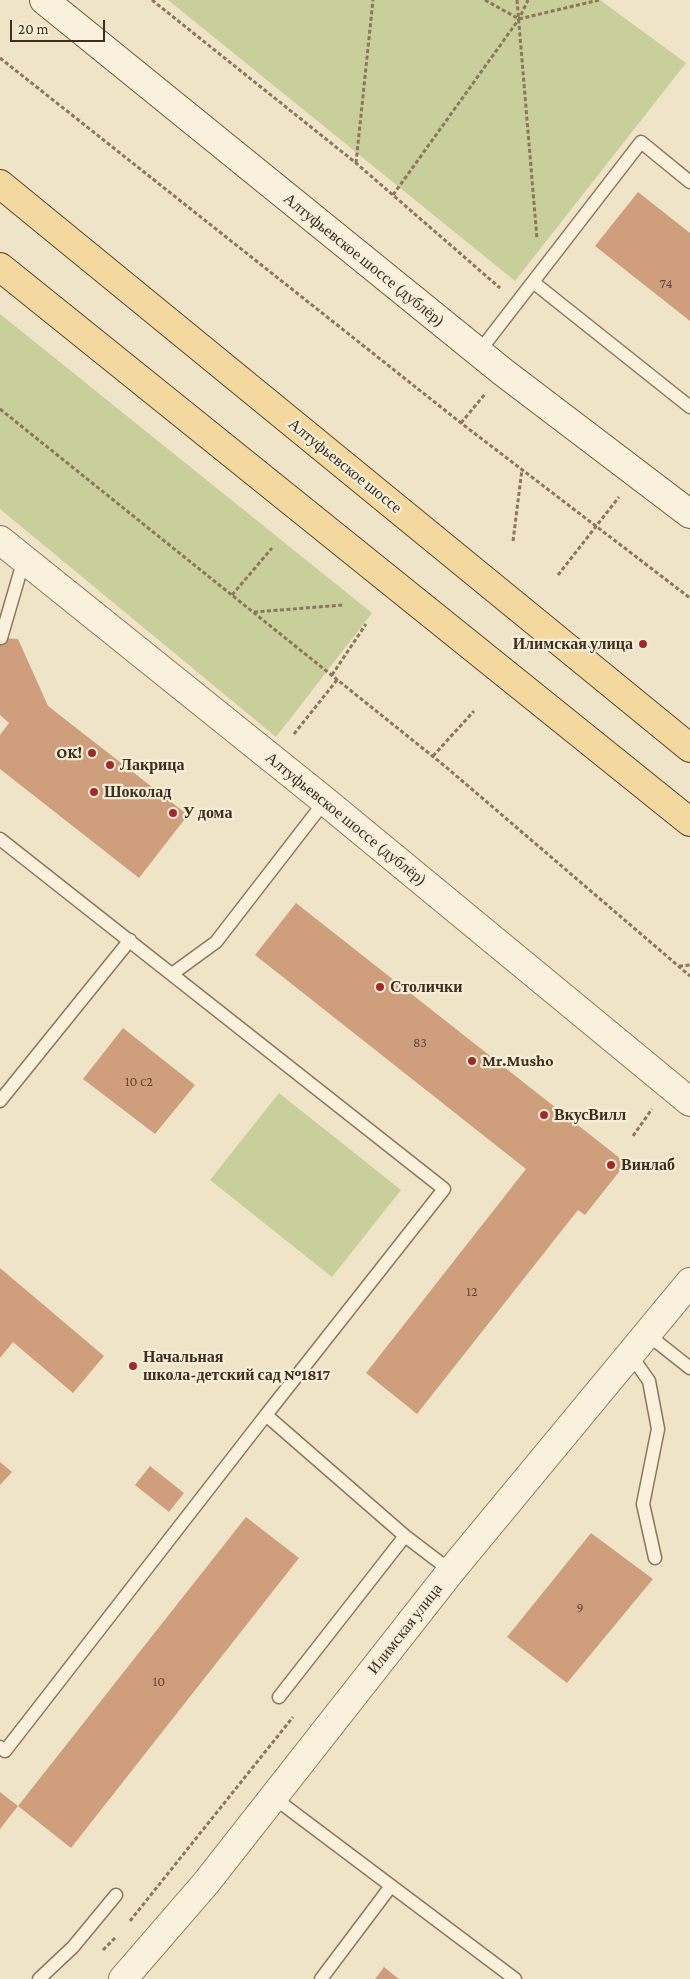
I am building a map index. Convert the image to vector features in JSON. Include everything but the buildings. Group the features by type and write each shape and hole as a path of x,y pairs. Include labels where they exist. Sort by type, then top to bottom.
{"main road":[{"name":"Алтуфьевское шоссе","path":"0,184 690,748"},
{"path":"0,267 690,822"}],"street":[{"name":"Алтуфьевское шоссе (дублёр)","path":"44,0 478,353 690,514"},
{"name":"Алтуфьевское шоссе (дублёр)","path":"7,547 325,801 690,1102"},
{"name":"Илимская улица","path":"123,1979 206,1882 451,1571 690,1282"}],"lane":[{"path":"478,353 641,142 690,182"},
{"path":"536,278 690,407"},
{"path":"1,638 7,547"},
{"path":"172,974 216,942 325,801"},
{"path":"0,839 444,1189 5,1751 0,1747"},
{"path":"0,1101 130,940"},
{"path":"639,1344 690,1368"},
{"path":"639,1344 649,1381 658,1429 643,1504 655,1558"},
{"path":"266,1415 405,1536 451,1571"},
{"path":"279,1697 405,1536"},
{"path":"273,1797 515,1979"},
{"path":"321,1979 391,1886"},
{"path":"39,1979 74,1947 116,1895"}],"path":[{"path":"152,0 356,163 517,302"},
{"path":"356,163 374,0"},
{"path":"485,0 519,19 599,0"},
{"path":"517,0 536,278"},
{"path":"394,195 519,19 528,0"},
{"path":"0,58 461,423 690,598"},
{"path":"461,423 503,372"},
{"path":"0,409 433,756 690,976"},
{"path":"513,541 522,469"},
{"path":"558,575 637,474"},
{"path":"232,595 272,548"},
{"path":"254,612 343,605"},
{"path":"332,675 366,624"},
{"path":"294,734 337,680"},
{"path":"433,756 474,711"},
{"path":"678,966 690,965"},
{"path":"633,1136 654,1106"},
{"path":"125,1927 298,1711 279,1697"},
{"path":"99,1954 119,1935"}],"green space":[{"path":"168,0 600,0 686,63 515,281"},
{"path":"0,314 372,613 276,737 0,509"},
{"path":"279,1093 401,1190 332,1277 210,1180"}],"place":[{"name":"Илимская улица","path":"643,644"},
{"name":"OK!","path":"92,753"},
{"name":"Лакрица","path":"110,765"},
{"name":"Шоколад","path":"94,792"},
{"name":"У дома","path":"173,813"},
{"name":"Столички","path":"380,987"},
{"name":"Mr.Musho","path":"472,1061"},
{"name":"ВкусВилл","path":"544,1115"},
{"name":"Винлаб","path":"611,1165"},
{"name":"Начальная школа-детский сад №1817","path":"133,1366"}]}
